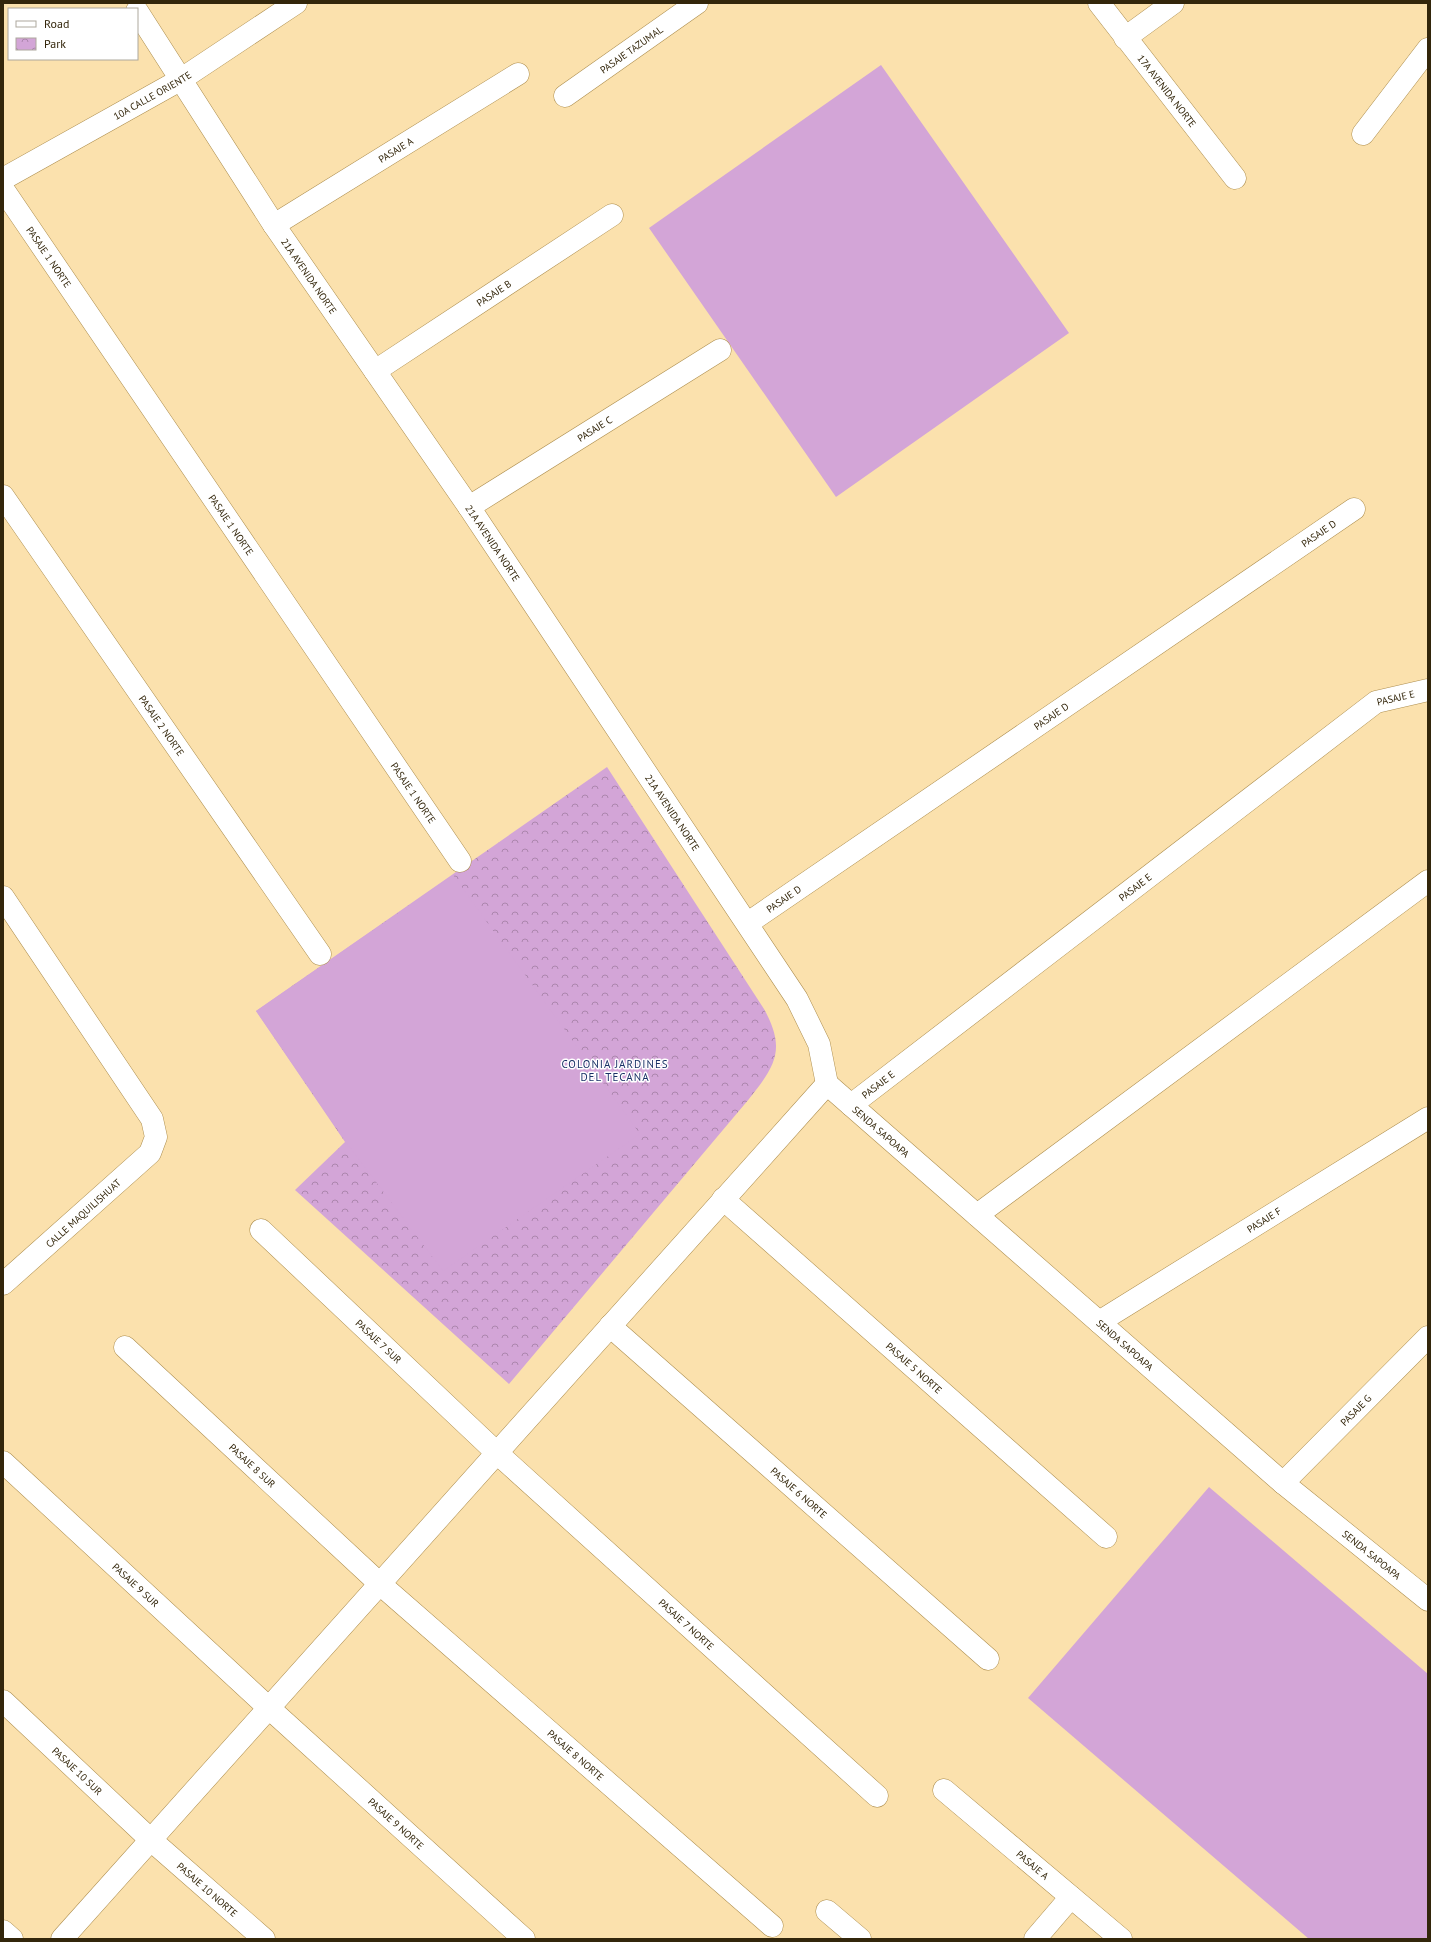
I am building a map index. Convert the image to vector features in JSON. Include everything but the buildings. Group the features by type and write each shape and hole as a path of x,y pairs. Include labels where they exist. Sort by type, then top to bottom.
{"street":[{"name":"10A CALLE ORIENTE","path":"3,179 180,80 296,3"},
{"name":"PASAJE TAZUMAL","path":"565,96 697,3"},
{"name":"17A AVENIDA NORTE","path":"1100,3 1125,38 1235,178"},
{"path":"1125,38 1173,3"},
{"name":"21A AVENIDA NORTE","path":"138,13 274,225 469,508 748,923 797,999 819,1044 827,1084"},
{"path":"1363,134 1428,49"},
{"name":"PASAJE A","path":"274,225 518,74"},
{"name":"PASAJE 1 NORTE","path":"3,189 460,861"},
{"name":"PASAJE B","path":"375,371 612,215"},
{"name":"PASAJE C","path":"469,508 720,350"},
{"name":"PASAJE 2 NORTE","path":"3,496 320,954"},
{"name":"PASAJE D","path":"748,923 1354,509"},
{"name":"PASAJE E","path":"852,1105 1376,702 1428,690"},
{"path":"977,1215 1428,882"},
{"name":"CALLE MAQUILISHUAT","path":"3,1284 150,1153 156,1137 152,1119 6,909"},
{"path":"62,1939 827,1084"},
{"name":"SENDA SAPOAPA","path":"827,1084 1283,1483 1428,1600"},
{"name":"PASAJE F","path":"1100,1322 1428,1118"},
{"name":"PASAJE 5 NORTE","path":"723,1199 1106,1537"},
{"name":"PASAJE 7 SUR","path":"261,1230 497,1453"},
{"name":"PASAJE 6 NORTE","path":"610,1326 988,1659"},
{"name":"PASAJE G","path":"1283,1483 1428,1337"},
{"name":"PASAJE 8 SUR","path":"125,1347 380,1584"},
{"name":"PASAJE 7 NORTE","path":"497,1453 877,1796"},
{"name":"PASAJE 9 SUR","path":"3,1462 268,1708"},
{"name":"PASAJE 8 NORTE","path":"380,1584 772,1926"},
{"name":"PASAJE 10 SUR","path":"3,1701 151,1840"},
{"name":"PASAJE 9 NORTE","path":"268,1708 524,1939"},
{"name":"PASAJE A","path":"944,1790 1121,1939"},
{"name":"PASAJE 10 NORTE","path":"151,1840 264,1939"},
{"path":"1035,1939 1071,1897"},
{"path":"827,1911 860,1939"},
{"path":"3,1931 12,1939"}],"green space":[{"path":"881,65 1069,333 836,497 649,228"},
{"path":"607,767 764,1009 775,1035 775,1056 766,1076 749,1099 509,1384 295,1190 345,1142 256,1011"},
{"path":"453,875 640,1134 443,1271 346,1142 256,1011"},
{"path":"1209,1487 1428,1674 1428,1939 1309,1939 1028,1698"}],"district":[{"name":"COLONIA JARDINES DEL TECANA","path":"615,1070"}]}
